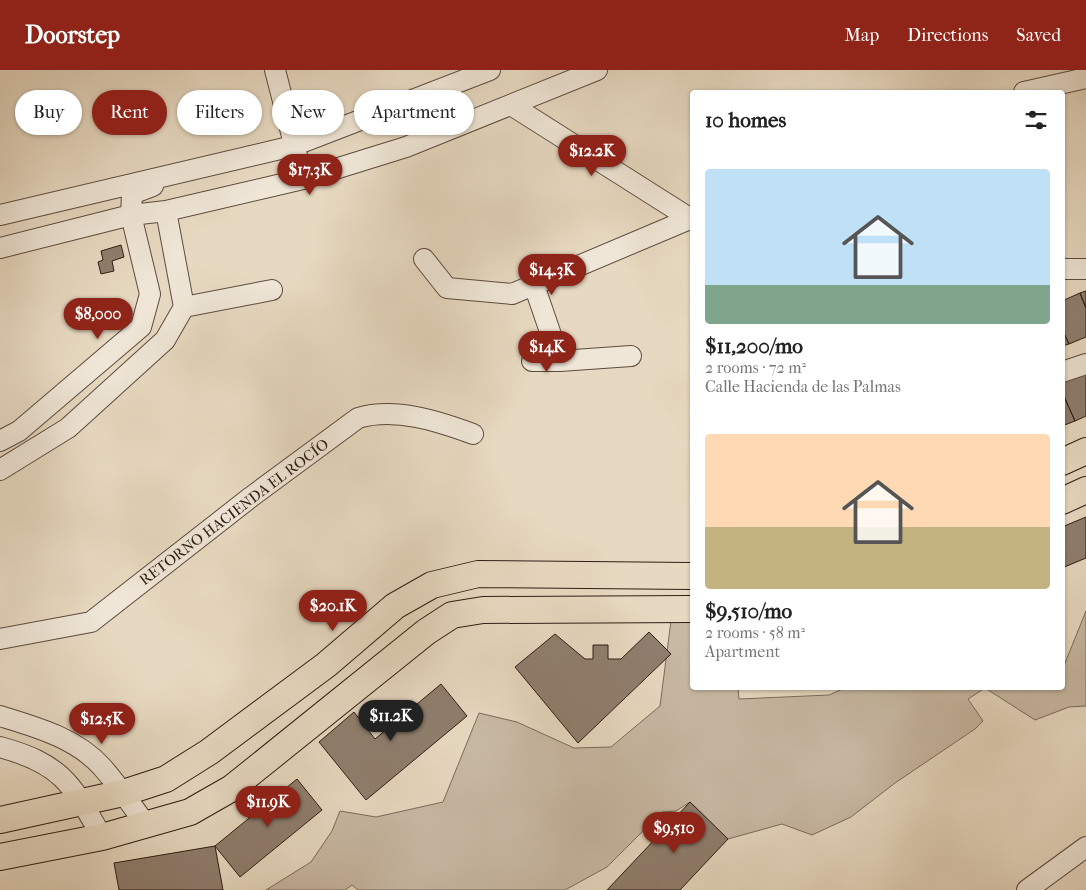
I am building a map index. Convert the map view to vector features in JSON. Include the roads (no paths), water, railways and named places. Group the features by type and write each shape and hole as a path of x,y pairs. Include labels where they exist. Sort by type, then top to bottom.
{"main road":[{"path":"1065,461 1086,452"},
{"path":"1065,500 1086,490"},
{"path":"0,820 122,794 166,779 209,752 326,665 395,606 432,584 478,574 690,576"},
{"path":"0,857 102,837 147,826 190,812 232,788 426,632 452,615 483,610 690,609"}],"street":[{"path":"275,70 302,180"},
{"path":"0,215 293,146 490,70"},
{"path":"0,248 131,215 166,211 302,180 406,147 597,70"},
{"path":"1033,90 1086,78"},
{"path":"511,105 690,218"},
{"path":"0,441 19,431 140,327 150,294 131,215 132,194 209,166"},
{"path":"0,470 68,428 165,340 184,307 166,211"},
{"path":"424,260 447,288 512,294 690,220"},
{"path":"1065,268 1086,269"},
{"path":"534,285 560,361"},
{"path":"184,307 272,290"},
{"path":"532,361 631,356"},
{"path":"1065,371 1086,364"},
{"name":"RETORNO HACIENDA EL ROCÍO","path":"0,639 91,622 251,496 358,418 378,414 404,416 447,424 473,434"},
{"path":"102,837 71,785 52,768 24,754 0,747 4,717 33,725 70,742 101,766 147,826"},
{"path":"24,754 33,725"},
{"path":"1027,890 1086,847"}]}
